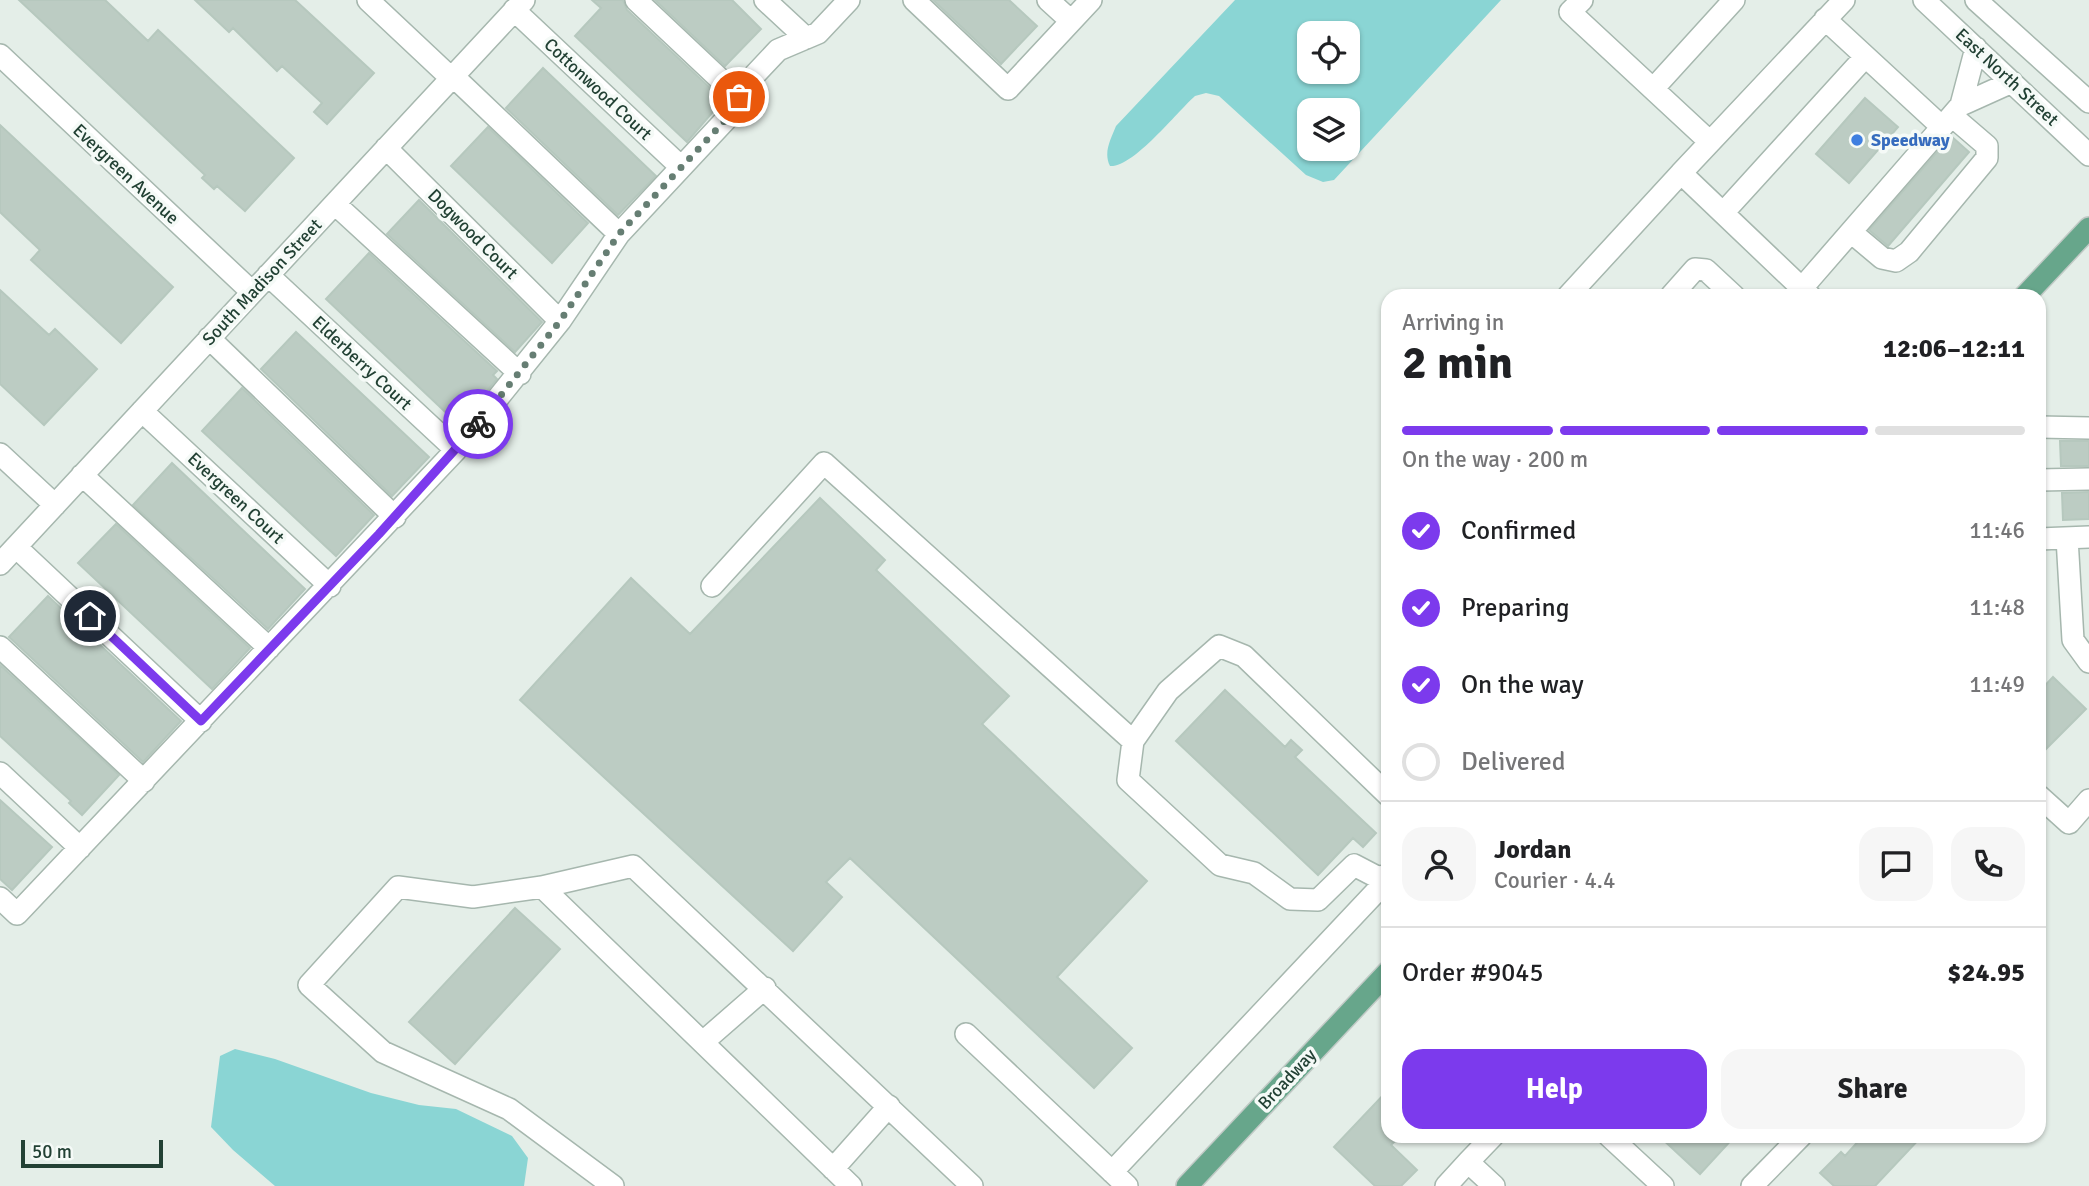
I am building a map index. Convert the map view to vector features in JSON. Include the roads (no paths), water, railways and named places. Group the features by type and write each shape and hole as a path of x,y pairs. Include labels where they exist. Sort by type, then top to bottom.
{"main road":[{"path":"2032,289 2089,228"},
{"name":"Broadway","path":"1187,1186 1381,979"}],"street":[{"path":"368,0 619,234"},
{"path":"636,0 739,97"},
{"path":"765,0 806,38"},
{"path":"0,898 17,914 330,586 456,450 520,374 619,234 731,114 747,83 778,50 818,33 849,0"},
{"path":"914,0 1008,89 1091,0"},
{"path":"1048,0 1071,21"},
{"path":"1582,0 1570,12 1710,142"},
{"path":"1653,89 1734,0"},
{"path":"1574,289 1843,0"},
{"name":"East North Street","path":"1924,0 2089,155"},
{"name":"East North Street","path":"1976,0 2089,102"},
{"name":"South Madison Street","path":"0,564 519,5"},
{"name":"Cottonwood Court","path":"519,5 681,167"},
{"path":"1825,19 1866,57 1952,116 1987,146 1987,158 1909,252 1896,261 1882,257 1851,232"},
{"path":"1952,116 1976,48"},
{"name":"Evergreen Avenue","path":"0,55 252,292"},
{"path":"1723,214 1866,57"},
{"path":"1801,289 1952,116 2012,82"},
{"name":"Dogwood Court","path":"386,148 560,321"},
{"path":"1681,173 1797,289"},
{"path":"335,204 520,374"},
{"path":"1677,289 1695,269 1706,270 1726,289"},
{"name":"Elderberry Court","path":"268,275 456,450"},
{"path":"209,338 395,517"},
{"name":"Evergreen Court","path":"142,411 330,586"},
{"path":"2046,427 2089,428"},
{"path":"0,454 55,505"},
{"path":"712,586 824,463 1133,741"},
{"path":"82,475 269,648"},
{"path":"2046,480 2089,479"},
{"path":"2046,539 2089,537"},
{"path":"2067,538 2073,640 2089,662"},
{"path":"16,547 201,721"},
{"path":"1381,788 1244,656 1219,646 1168,691 1133,741 1128,780 1220,865 1254,873 1290,899 1318,900 1354,866 1381,877"},
{"path":"0,647 144,781"},
{"path":"0,773 80,848"},
{"path":"2046,802 2069,823 2089,800"},
{"path":"600,1182 509,1109 383,1052 309,985 398,887 473,897 542,887 634,866 972,1186"},
{"path":"966,1034 1119,1179 1381,886"},
{"path":"542,887 851,1186"},
{"path":"704,1042 765,988"},
{"path":"832,1169 889,1106"},
{"path":"1446,1186 1486,1143"},
{"path":"1617,1143 1663,1186"},
{"path":"1752,1186 1794,1143"},
{"path":"1468,1162 1494,1186"}],"water":[{"path":"1235,0 1501,0 1360,152 1360,98 1297,98 1297,161 1352,161 1334,180 1323,182 1306,175 1219,96 1206,93 1195,96 1142,149 1119,164 1110,166 1110,141 1116,126"},
{"path":"235,1049 275,1059 371,1093 419,1105 456,1109 512,1136 528,1158 524,1186 275,1186 211,1127 220,1056"}],"place":[{"name":"Speedway","path":"1857,140"}]}
